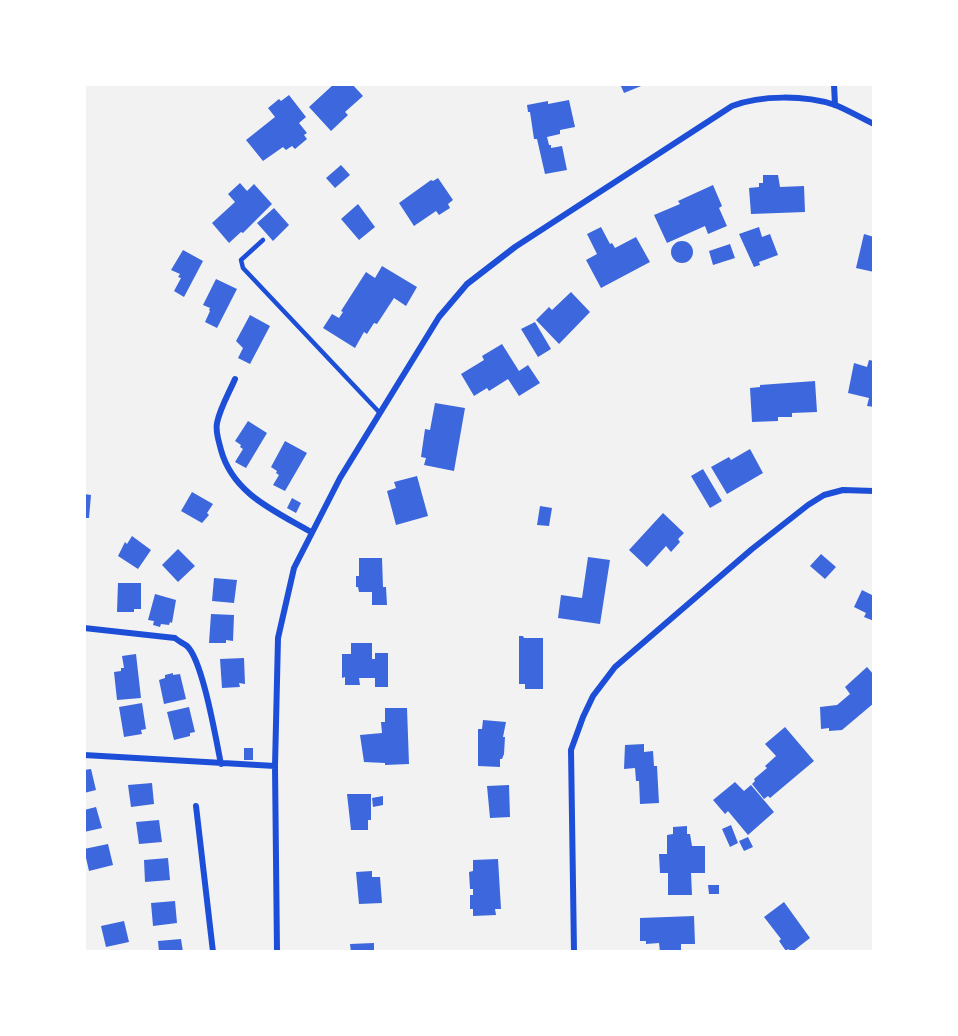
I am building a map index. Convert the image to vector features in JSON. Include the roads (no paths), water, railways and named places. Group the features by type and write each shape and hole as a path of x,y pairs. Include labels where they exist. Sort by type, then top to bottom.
{"street":[{"path":"834,84 835,105"},
{"path":"277,952 275,766 278,638 287,591 294,568 340,478 439,317 467,284 515,246 732,106 765,98 810,101 835,105 874,124"},
{"path":"235,380 216,424 227,470 236,482 259,501 312,532"},
{"path":"574,952 571,750 593,696 615,667 752,549 808,505 824,495 843,489 874,491"},
{"path":"84,628 175,638 187,646 194,658 210,709 221,764"},
{"path":"84,755 275,766"},
{"path":"196,806 213,952"}],"lane":[{"path":"263,240 241,260 243,268 379,412"}]}
